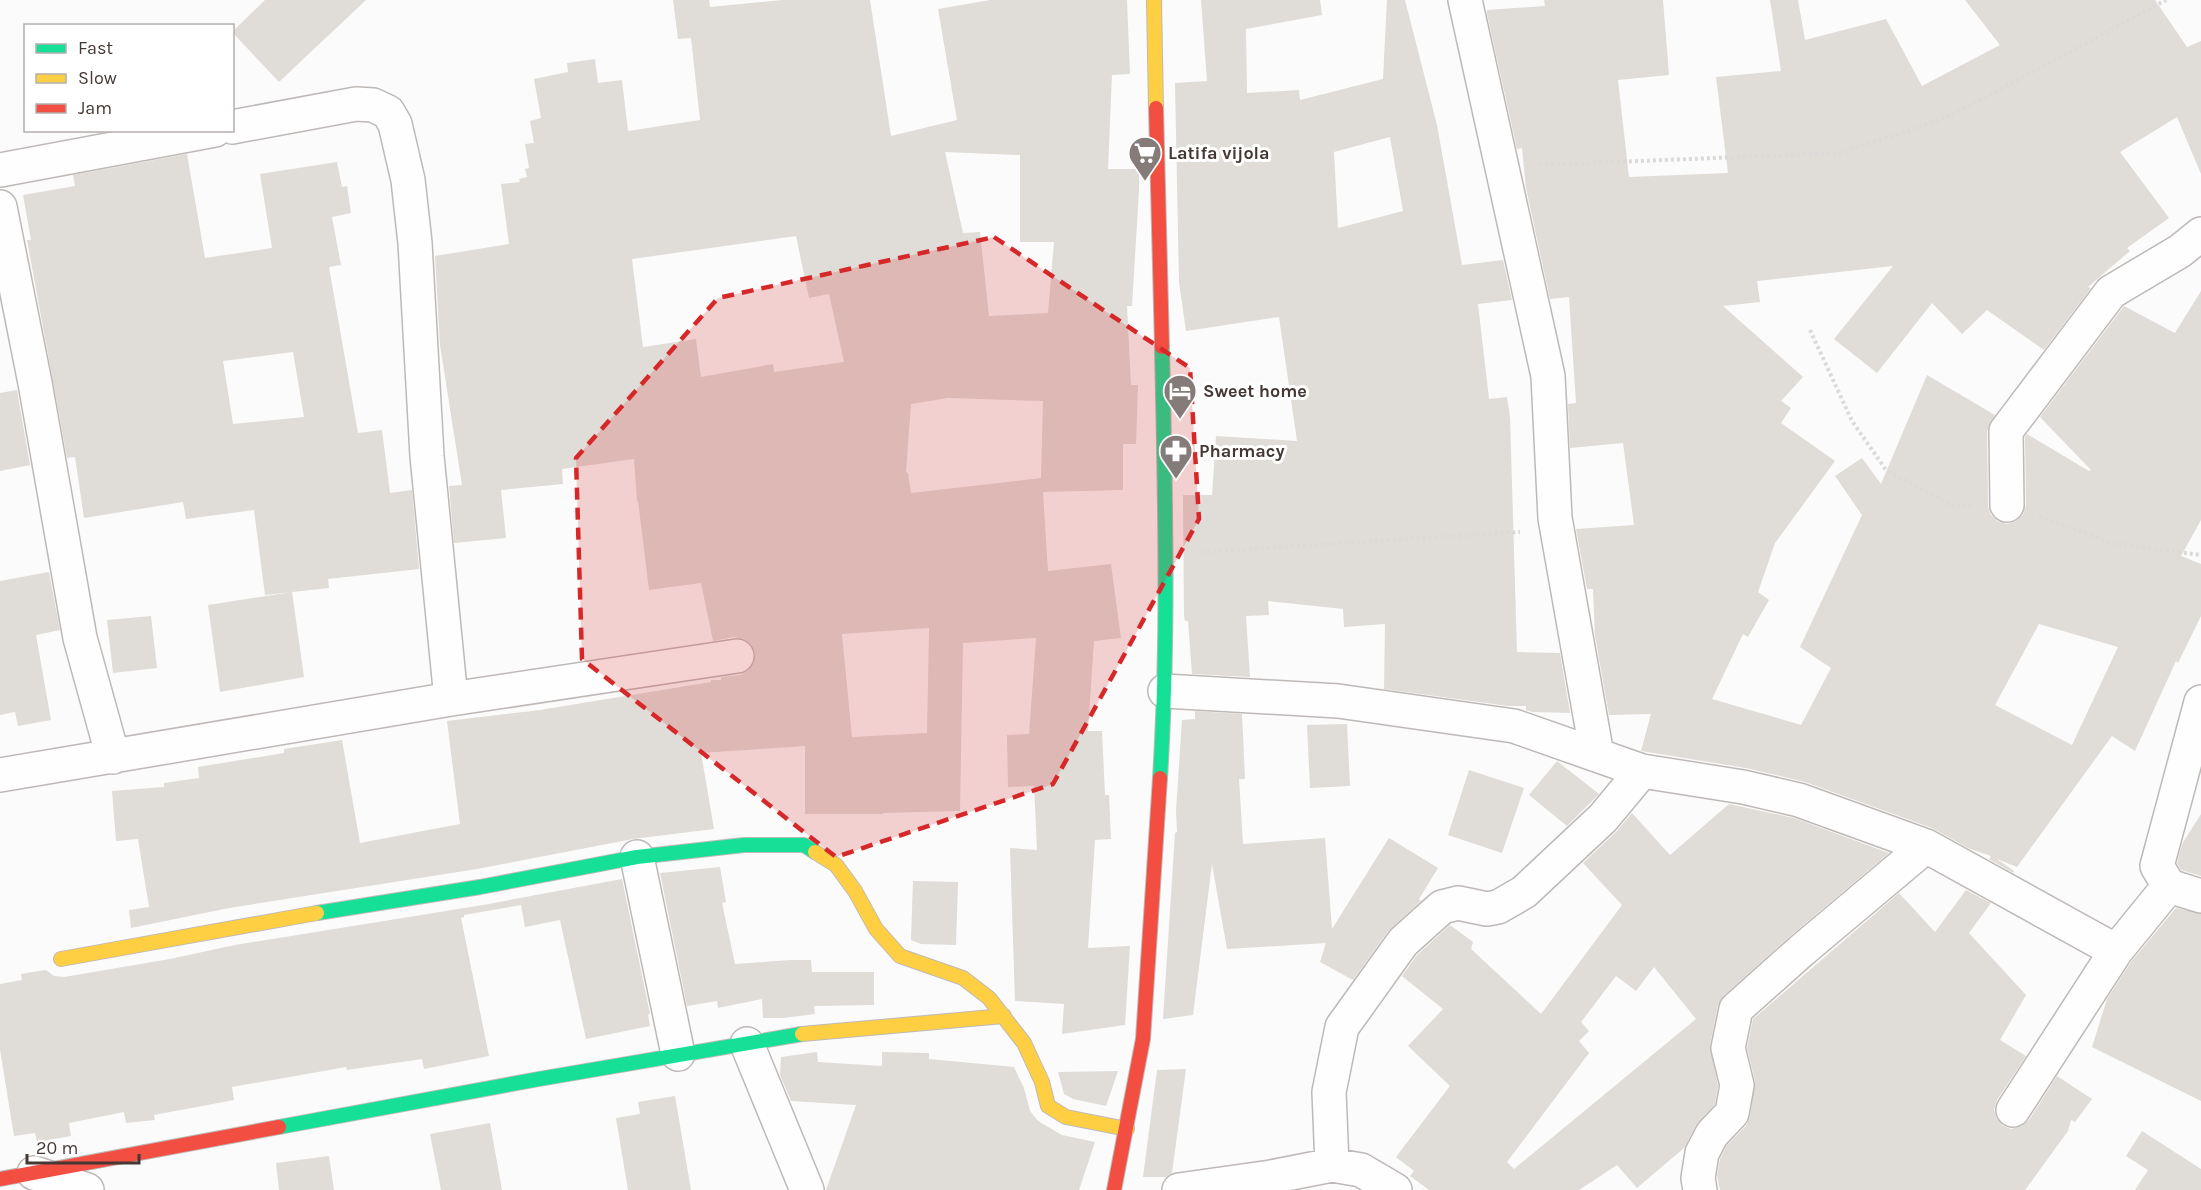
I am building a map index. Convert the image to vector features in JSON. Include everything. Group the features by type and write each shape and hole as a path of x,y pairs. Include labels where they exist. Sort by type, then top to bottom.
{"street":[{"path":"1114,1190 1143,1039 1165,692 1166,554 1154,0"},
{"path":"1465,0 1548,376 1557,529 1597,755"},
{"path":"234,127 356,104 373,105 388,112 395,124 408,180 415,243 427,456 451,699"},
{"path":"0,170 204,132"},
{"path":"0,207 35,383 80,638 113,757"},
{"path":"2007,505 2006,431 2111,292 2180,251 2201,234"},
{"path":"0,775 451,699 737,656"},
{"path":"1165,692 1338,701 1514,726 1642,771 1743,787 1799,800 1926,846 2116,951"},
{"path":"2201,702 2189,789 2157,866 2169,886 2201,896"},
{"path":"1332,1165 1329,1092 1342,1027 1403,942 1442,907 1458,903 1487,909 1498,907 1524,892 1603,818 1642,771"},
{"path":"61,959 167,941 232,927 480,887 637,857 744,845 804,845 836,865 855,891 876,929 900,956 963,978 990,998 1024,1043 1042,1082 1048,1106 1066,1118 1127,1129"},
{"path":"1700,1190 1698,1178 1702,1153 1712,1134 1732,1113 1737,1085 1728,1048 1736,1010 1801,951 1926,846"},
{"path":"637,857 678,1054"},
{"path":"2013,1110 2116,951 2169,886"},
{"path":"0,1179 678,1054 802,1034 1004,1016"},
{"path":"747,1044 807,1190"},
{"path":"1179,1190 1271,1177 1332,1165 1361,1170 1395,1190"},
{"path":"34,1173 87,1190"}],"path":[{"path":"1503,167 1839,153 1958,112 2166,0"},
{"path":"1166,554 1557,529"}],"highlighted area":[{"path":"994,237 1190,368 1199,519 1053,784 836,857 582,659 576,458 718,298"}],"building":[{"path":"265,0 366,0 279,82 234,34 234,30"},
{"path":"673,0 709,0 710,7 782,0 870,0 891,136 957,120 938,9 990,0 1127,0 1130,74 1112,75 1108,169 1139,169 1132,306 1127,306 1131,385 1138,385 1136,444 1123,444 1123,490 1043,492 1048,571 1111,564 1121,638 1094,641 1088,731 1102,731 1105,795 1109,795 1111,839 1095,840 1088,948 1130,946 1125,1025 1062,1034 1064,1004 1015,1001 1010,848 1037,850 1034,786 1008,787 1007,735 1029,734 1036,638 963,643 960,811 805,814 805,746 701,753 714,829 633,839 477,869 229,908 131,928 129,910 149,907 138,839 116,841 112,791 164,787 164,783 199,778 198,767 284,753 284,749 342,740 360,843 460,824 447,721 540,710 711,682 711,680 721,680 721,677 740,675 748,671 754,663 755,653 751,644 744,639 734,637 713,641 701,583 649,590 634,459 562,469 563,484 501,490 506,538 454,543 449,486 462,485 440,345 435,256 509,244 501,184 520,182 519,179 527,177 525,169 529,168 525,144 534,143 530,121 541,118 534,79 568,72 567,63 595,59 598,83 622,80 628,131 700,120 691,38 678,39","holes":["945,152 1020,155 1020,242 1054,242 1048,313 989,316 980,232 963,233","796,236 809,298 829,294 844,362 774,372 773,364 701,377 696,339 643,347 632,259","948,398 1043,401 1041,478 911,493 906,472 911,404","929,628 927,733 852,737 842,634"]},
{"path":"1201,0 1320,0 1322,15 1246,29 1247,93 1299,90 1300,100 1383,79 1387,0 1405,0 1437,125 1462,265 1503,260 1512,300 1478,304 1489,399 1507,397 1510,417 1517,652 1560,653 1570,713 1532,712 1526,710 1526,706 1508,706 1384,689 1385,624 1344,627 1343,609 1268,601 1269,615 1246,616 1250,677 1192,674 1188,621 1185,621 1184,616 1183,495 1212,495 1216,436 1297,441 1279,317 1186,331 1179,282 1175,83 1207,81","holes":["1390,137 1403,211 1338,228 1334,152"]},
{"path":"1544,0 1663,0 1669,75 1618,80 1629,177 1728,173 1716,77 1781,71 1770,0 1798,0 1805,40 1886,19 1922,86 2000,45 1965,0 2155,0 2187,47 2201,41 2201,174 2177,117 2120,152 2169,218 2127,248 2130,251 2088,287 2091,288 2044,350 1987,310 1962,334 1932,303 1877,373 1834,339 1893,266 1757,281 1760,302 1723,306 1803,377 1781,401 1791,408 1781,423 1835,461 1775,543 1758,592 1769,600 1748,637 1743,634 1712,699 1801,725 1831,668 1800,647 1862,515 1835,476 1862,458 1881,484 1927,375 1995,415 1987,431 1988,506 1991,515 1997,521 2007,524 2023,515 2026,505 2025,437 2027,434 2089,471 2091,470 2040,417 2124,306 2175,333 2201,291 2201,520 2181,556 2201,564 2201,616 2178,663 2176,661 2135,751 2112,736 2017,867 1997,859 2014,871 2013,873 1989,859 1991,856 1968,848 1932,828 1805,782 1746,768 1641,751 1651,714 1609,715 1595,636 1593,589 1587,589 1576,529 1634,525 1623,443 1570,448 1568,404 1576,403 1569,297 1550,299 1526,188 1522,148 1517,149 1487,14 1487,10 1545,6","holes":["2039,624 2118,647 2072,745 1995,705"]},
{"path":"187,154 205,258 272,248 260,174 337,162 342,187 347,186 351,213 332,217 341,265 329,267 358,433 382,430 390,493 412,490 419,569 328,579 329,588 265,595 254,510 186,519 183,502 84,518 75,457 67,458 27,240 31,240 23,195 75,186 73,175","holes":["293,352 304,417 233,424 223,361"]},
{"path":"17,390 30,465 0,471 0,393"},
{"path":"49,572 60,630 36,635 51,720 18,726 15,712 0,715 0,581"},
{"path":"292,592 304,677 220,692 208,605"},
{"path":"151,616 157,668 113,673 107,620"},
{"path":"1195,711 1242,714 1245,779 1239,779 1243,844 1325,838 1332,929 1389,838 1438,868 1419,899 1421,901 1388,931 1353,980 1320,962 1326,943 1227,949 1212,864 1193,1015 1163,1019 1175,833 1177,832 1176,811 1182,720 1195,719"},
{"path":"1347,724 1350,786 1310,788 1307,725"},
{"path":"1557,761 1599,794 1567,826 1529,795"},
{"path":"1469,770 1524,788 1502,853 1448,835"},
{"path":"1729,804 1794,818 1889,853 1723,996 1718,1005 1710,1045 1718,1086 1715,1104 1696,1125 1684,1148 1637,1188 1617,1165 1579,1190 1429,1190 1410,1176 1414,1171 1396,1157 1450,1086 1408,1046 1443,1009 1402,976 1417,955 1450,925 1473,942 1471,949 1541,1014 1622,905 1583,863 1616,832 1632,813 1670,855","holes":["1654,967 1696,1019 1514,1169 1507,1162 1589,1053 1579,1041 1589,1031 1581,1022 1616,976 1636,991"]},
{"path":"2201,814 2201,876 2181,870 2177,863 2182,844"},
{"path":"720,867 726,902 722,903 735,964 811,960 812,972 874,972 874,1005 814,1006 815,1014 783,1018 763,1018 762,999 718,1008 717,1001 687,1006 660,873"},
{"path":"622,879 650,1014 648,1014 650,1026 586,1039 560,920 525,927 521,905 464,915 461,918 489,1056 424,1069 422,1059 347,1070 346,1067 232,1087 234,1100 154,1115 155,1120 126,1123 124,1112 69,1123 71,1136 37,1142 35,1133 14,1136 0,1050 0,984 22,980 21,974 46,970 54,976 64,977 170,959 235,945 483,905"},
{"path":"913,881 958,882 956,945 921,944 911,940"},
{"path":"1966,890 1991,903 1969,933 2026,995 2000,1040 2026,1056 1997,1100 1994,1110 1997,1119 2002,1125 2011,1129 2022,1126 2029,1120 2057,1076 2092,1099 2075,1122 2071,1120 2068,1131 2025,1190 1720,1190 1717,1176 1720,1159 1727,1145 1746,1126 1750,1116 1755,1081 1747,1048 1753,1019 1899,893 1935,932"},
{"path":"2176,908 2201,914 2201,1101 2092,1047 2107,999 2131,962"},
{"path":"817,1052 818,1062 882,1066 882,1052 929,1053 929,1059 1014,1067 1024,1088 1030,1111 1038,1121 1062,1135 1095,1142 1079,1190 826,1190 856,1105 791,1101 780,1075 781,1057"},
{"path":"1186,1069 1172,1173 1166,1177 1143,1177 1157,1070"},
{"path":"1118,1071 1106,1106 1073,1099 1064,1094 1058,1072"},
{"path":"675,1096 691,1190 628,1190 616,1118 640,1114 638,1102"},
{"path":"490,1123 502,1190 441,1190 430,1134"},
{"path":"2142,1131 2201,1169 2201,1190 2135,1190 2148,1170 2126,1156"},
{"path":"329,1156 334,1190 279,1190 276,1163"}],"traffic: fast":[{"path":"1160,778 1165,616 1162,347"},
{"path":"317,913 480,887 637,857 744,845 804,845 815,852"},
{"path":"279,1127 802,1034"}],"traffic: slow":[{"path":"1154,0 1156,108"},
{"path":"815,852 836,865 855,891 876,929 900,956 963,978 989,998 1024,1043 1042,1082 1048,1106 1066,1117 1127,1129"},
{"path":"61,959 317,913"},
{"path":"802,1034 1004,1016"}],"traffic: jam":[{"path":"1156,108 1162,347"},
{"path":"1114,1190 1143,1039 1160,778"},
{"path":"0,1179 279,1127"}],"place":[{"name":"Latifa vijola","path":"1145,182"},
{"name":"Sweet home","path":"1180,420"},
{"name":"Pharmacy","path":"1176,480"}]}
